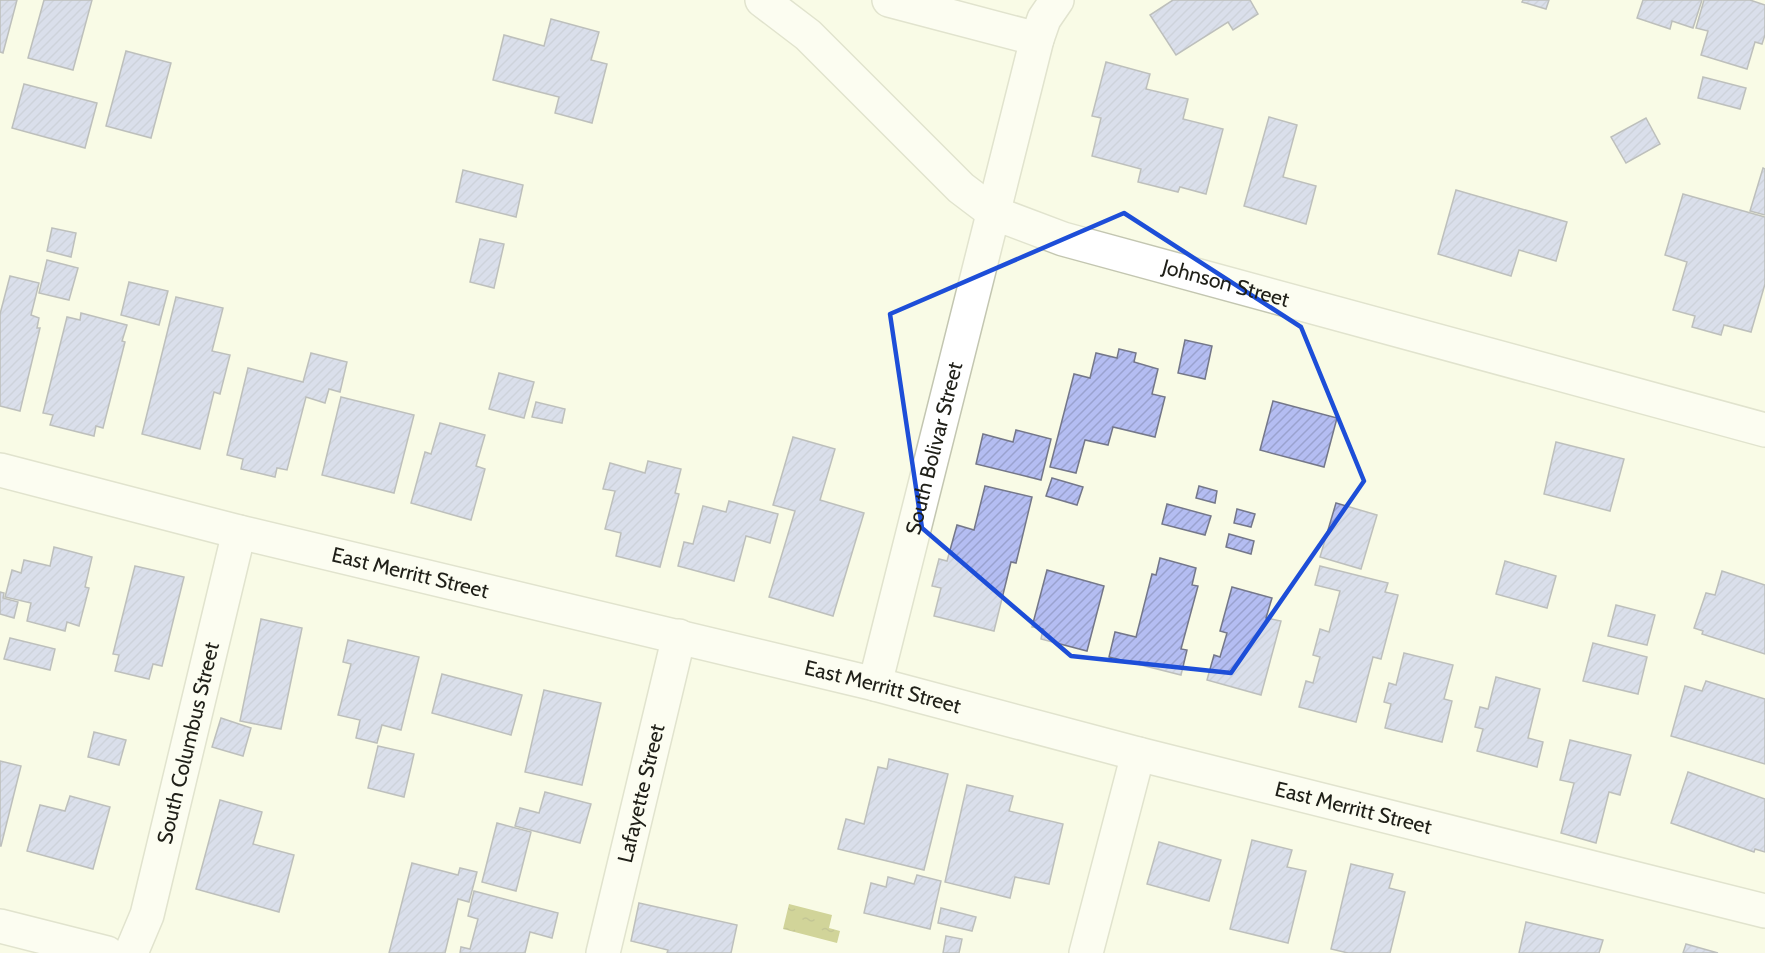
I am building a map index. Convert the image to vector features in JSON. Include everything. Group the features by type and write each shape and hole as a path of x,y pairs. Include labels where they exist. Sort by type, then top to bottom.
{"street":[{"name":"Johnson Street","path":"762,0 808,35 961,188 994,213 1063,239 1765,430"},
{"path":"889,0 962,9 1037,39"},
{"name":"South Bolivar Street","path":"874,684 1037,39 1044,19 1057,0"},
{"name":"East Merritt Street","path":"0,470 239,532 874,684 1138,754 1765,911"},
{"name":"South Columbus Street","path":"130,953 147,915 239,532"},
{"name":"Lafayette Street","path":"603,953 679,636"},
{"path":"1086,953 1138,754"},
{"path":"0,926 107,953"}],"highlighted area":[{"path":"1124,213 1301,327 1364,481 1231,673 1071,656 922,528 890,314"}],"water":[{"path":"789,904 832,915 829,928 840,931 837,943 783,929"}],"building":[{"path":"0,0 17,0 3,53 0,52"},
{"path":"44,0 92,0 73,70 28,58"},
{"path":"1173,0 1250,0 1258,14 1233,30 1228,22 1176,55 1150,15"},
{"path":"1523,0 1549,0 1546,9 1522,2"},
{"path":"1643,0 1702,0 1693,28 1672,21 1670,29 1637,18"},
{"path":"1704,0 1750,0 1765,5 1765,35 1762,44 1755,42 1747,69 1701,55 1708,31 1696,28"},
{"path":"551,19 599,32 591,60 607,64 592,123 555,113 559,97 493,80 504,35 544,46"},
{"path":"126,51 171,63 151,138 106,126"},
{"path":"1106,62 1150,74 1146,89 1188,99 1183,119 1223,129 1206,194 1180,187 1178,192 1138,182 1141,169 1092,156 1101,118 1092,116"},
{"path":"1703,77 1746,88 1740,109 1698,98"},
{"path":"24,84 97,103 85,148 12,128"},
{"path":"1269,117 1297,125 1283,177 1316,186 1306,224 1244,206"},
{"path":"1646,118 1660,144 1626,163 1611,137"},
{"path":"1763,168 1765,169 1765,215 1750,211"},
{"path":"463,170 523,185 516,217 456,202"},
{"path":"1456,190 1567,222 1556,261 1519,250 1511,276 1438,254"},
{"path":"1683,194 1765,217 1765,284 1751,332 1724,325 1721,335 1692,327 1695,316 1673,310 1687,262 1665,255"},
{"path":"52,228 76,233 71,257 47,251"},
{"path":"480,239 504,244 494,288 470,282"},
{"path":"47,260 78,268 69,300 39,293"},
{"path":"10,276 39,283 31,315 39,318 37,328 40,328 20,411 0,406 0,314"},
{"path":"129,282 168,291 159,325 121,315"},
{"path":"176,297 223,308 212,351 230,355 220,394 214,392 200,449 142,434"},
{"path":"81,313 127,325 122,341 125,342 103,428 96,426 94,436 50,425 53,415 43,413 67,317 80,320"},
{"path":"1185,340 1212,346 1205,379 1178,373"},
{"path":"1119,349 1136,353 1134,362 1158,369 1152,394 1165,397 1155,437 1113,427 1108,445 1085,440 1076,473 1050,467 1074,374 1090,378 1096,353 1117,358"},
{"path":"311,353 347,362 340,392 329,389 325,403 306,397 287,470 277,468 275,477 241,469 243,459 227,455 248,368 303,382"},
{"path":"499,373 534,382 524,418 489,409"},
{"path":"341,397 414,415 394,493 322,475"},
{"path":"1273,401 1337,418 1324,467 1260,450"},
{"path":"536,402 565,409 562,423 532,417"},
{"path":"440,423 485,435 476,466 485,469 471,520 411,503 425,452 431,454"},
{"path":"1016,430 1051,439 1041,480 976,464 983,434 1013,442"},
{"path":"793,437 835,449 820,500 864,513 833,616 769,597 795,511 773,505"},
{"path":"1556,442 1624,459 1610,511 1544,494"},
{"path":"648,461 681,469 675,493 679,494 660,567 616,556 621,533 605,529 615,491 603,489 610,463 645,473"},
{"path":"1052,478 1083,487 1077,505 1046,496"},
{"path":"985,486 1032,497 1016,563 1011,562 994,631 934,616 941,588 932,586 939,559 947,561 957,525 974,530"},
{"path":"1199,486 1217,491 1215,503 1196,498"},
{"path":"729,501 778,514 770,543 746,536 734,581 678,566 684,542 693,544 703,506 726,512"},
{"path":"1336,503 1377,515 1361,569 1320,557"},
{"path":"1167,504 1211,516 1205,535 1162,524"},
{"path":"1237,509 1255,514 1251,527 1234,523"},
{"path":"1229,534 1254,541 1251,554 1226,547"},
{"path":"54,547 92,557 85,587 89,588 79,626 67,622 65,631 27,621 31,603 5,597 12,570 21,573 24,560 50,566"},
{"path":"1160,558 1196,568 1192,585 1198,586 1181,649 1187,650 1181,675 1109,657 1115,632 1136,637 1152,574 1156,575"},
{"path":"1505,561 1556,576 1547,608 1496,594"},
{"path":"135,566 184,577 162,666 153,664 149,679 115,671 119,655 113,654"},
{"path":"1320,566 1388,583 1385,592 1398,595 1381,659 1373,657 1356,722 1299,707 1306,681 1313,683 1320,657 1313,655 1320,629 1329,632 1340,591 1315,585"},
{"path":"1047,570 1104,586 1087,651 1041,639 1043,629 1032,627"},
{"path":"1722,571 1765,585 1765,654 1702,634 1703,631 1694,628 1706,593 1715,595"},
{"path":"1232,587 1272,598 1266,618 1281,621 1261,695 1207,680 1214,655 1220,657 1227,633 1220,631"},
{"path":"0,592 4,593 3,598 18,602 14,618 0,614"},
{"path":"1616,605 1655,615 1647,645 1608,636"},
{"path":"261,619 302,628 281,729 240,721"},
{"path":"10,638 55,649 50,670 4,659"},
{"path":"348,640 419,657 401,730 382,725 377,743 356,738 360,720 338,715 351,664 343,662"},
{"path":"1593,643 1647,657 1638,694 1583,681"},
{"path":"1404,653 1453,665 1444,699 1452,701 1442,742 1385,728 1391,704 1384,702 1389,683 1396,685"},
{"path":"442,674 522,695 511,735 432,713"},
{"path":"1496,677 1540,689 1528,738 1543,742 1537,767 1477,751 1483,729 1475,727 1480,707 1488,709"},
{"path":"1706,681 1765,699 1765,764 1671,736 1685,686 1702,691"},
{"path":"544,690 601,703 582,785 525,772"},
{"path":"221,718 251,728 243,756 212,747"},
{"path":"94,732 126,740 119,765 88,757"},
{"path":"1570,740 1631,755 1620,795 1609,792 1596,843 1561,833 1574,783 1560,780"},
{"path":"378,746 414,754 404,797 368,788"},
{"path":"889,759 948,774 924,870 838,849 846,819 864,824 878,767 887,769"},
{"path":"0,761 21,766 1,846 0,846"},
{"path":"1688,772 1765,799 1765,852 1755,849 1754,852 1671,823"},
{"path":"967,785 1013,796 1009,811 1063,824 1049,884 1015,877 1010,898 945,882"},
{"path":"545,792 591,804 580,843 515,826 520,808 539,813"},
{"path":"70,796 110,807 93,869 27,851 40,805 65,811"},
{"path":"220,800 262,812 253,844 294,855 279,912 196,889"},
{"path":"497,823 531,832 516,891 482,882"},
{"path":"1252,840 1292,850 1287,867 1306,871 1288,943 1230,929"},
{"path":"1159,842 1221,860 1209,901 1147,884"},
{"path":"412,863 458,875 460,868 477,872 469,902 458,899 445,953 389,953"},
{"path":"1351,864 1393,874 1389,888 1405,892 1390,953 1348,953 1331,949"},
{"path":"917,875 941,881 930,929 864,913 871,883 886,887 888,877 914,884"},
{"path":"474,891 558,913 552,938 530,932 525,953 460,953 461,947 470,949 478,919 468,916"},
{"path":"639,903 737,925 731,953 667,953 668,950 631,941"},
{"path":"941,908 976,917 972,931 938,923"},
{"path":"1526,922 1603,940 1599,953 1519,953"},
{"path":"946,936 962,939 959,953 943,953"},
{"path":"1686,944 1718,953 1683,953"}]}
